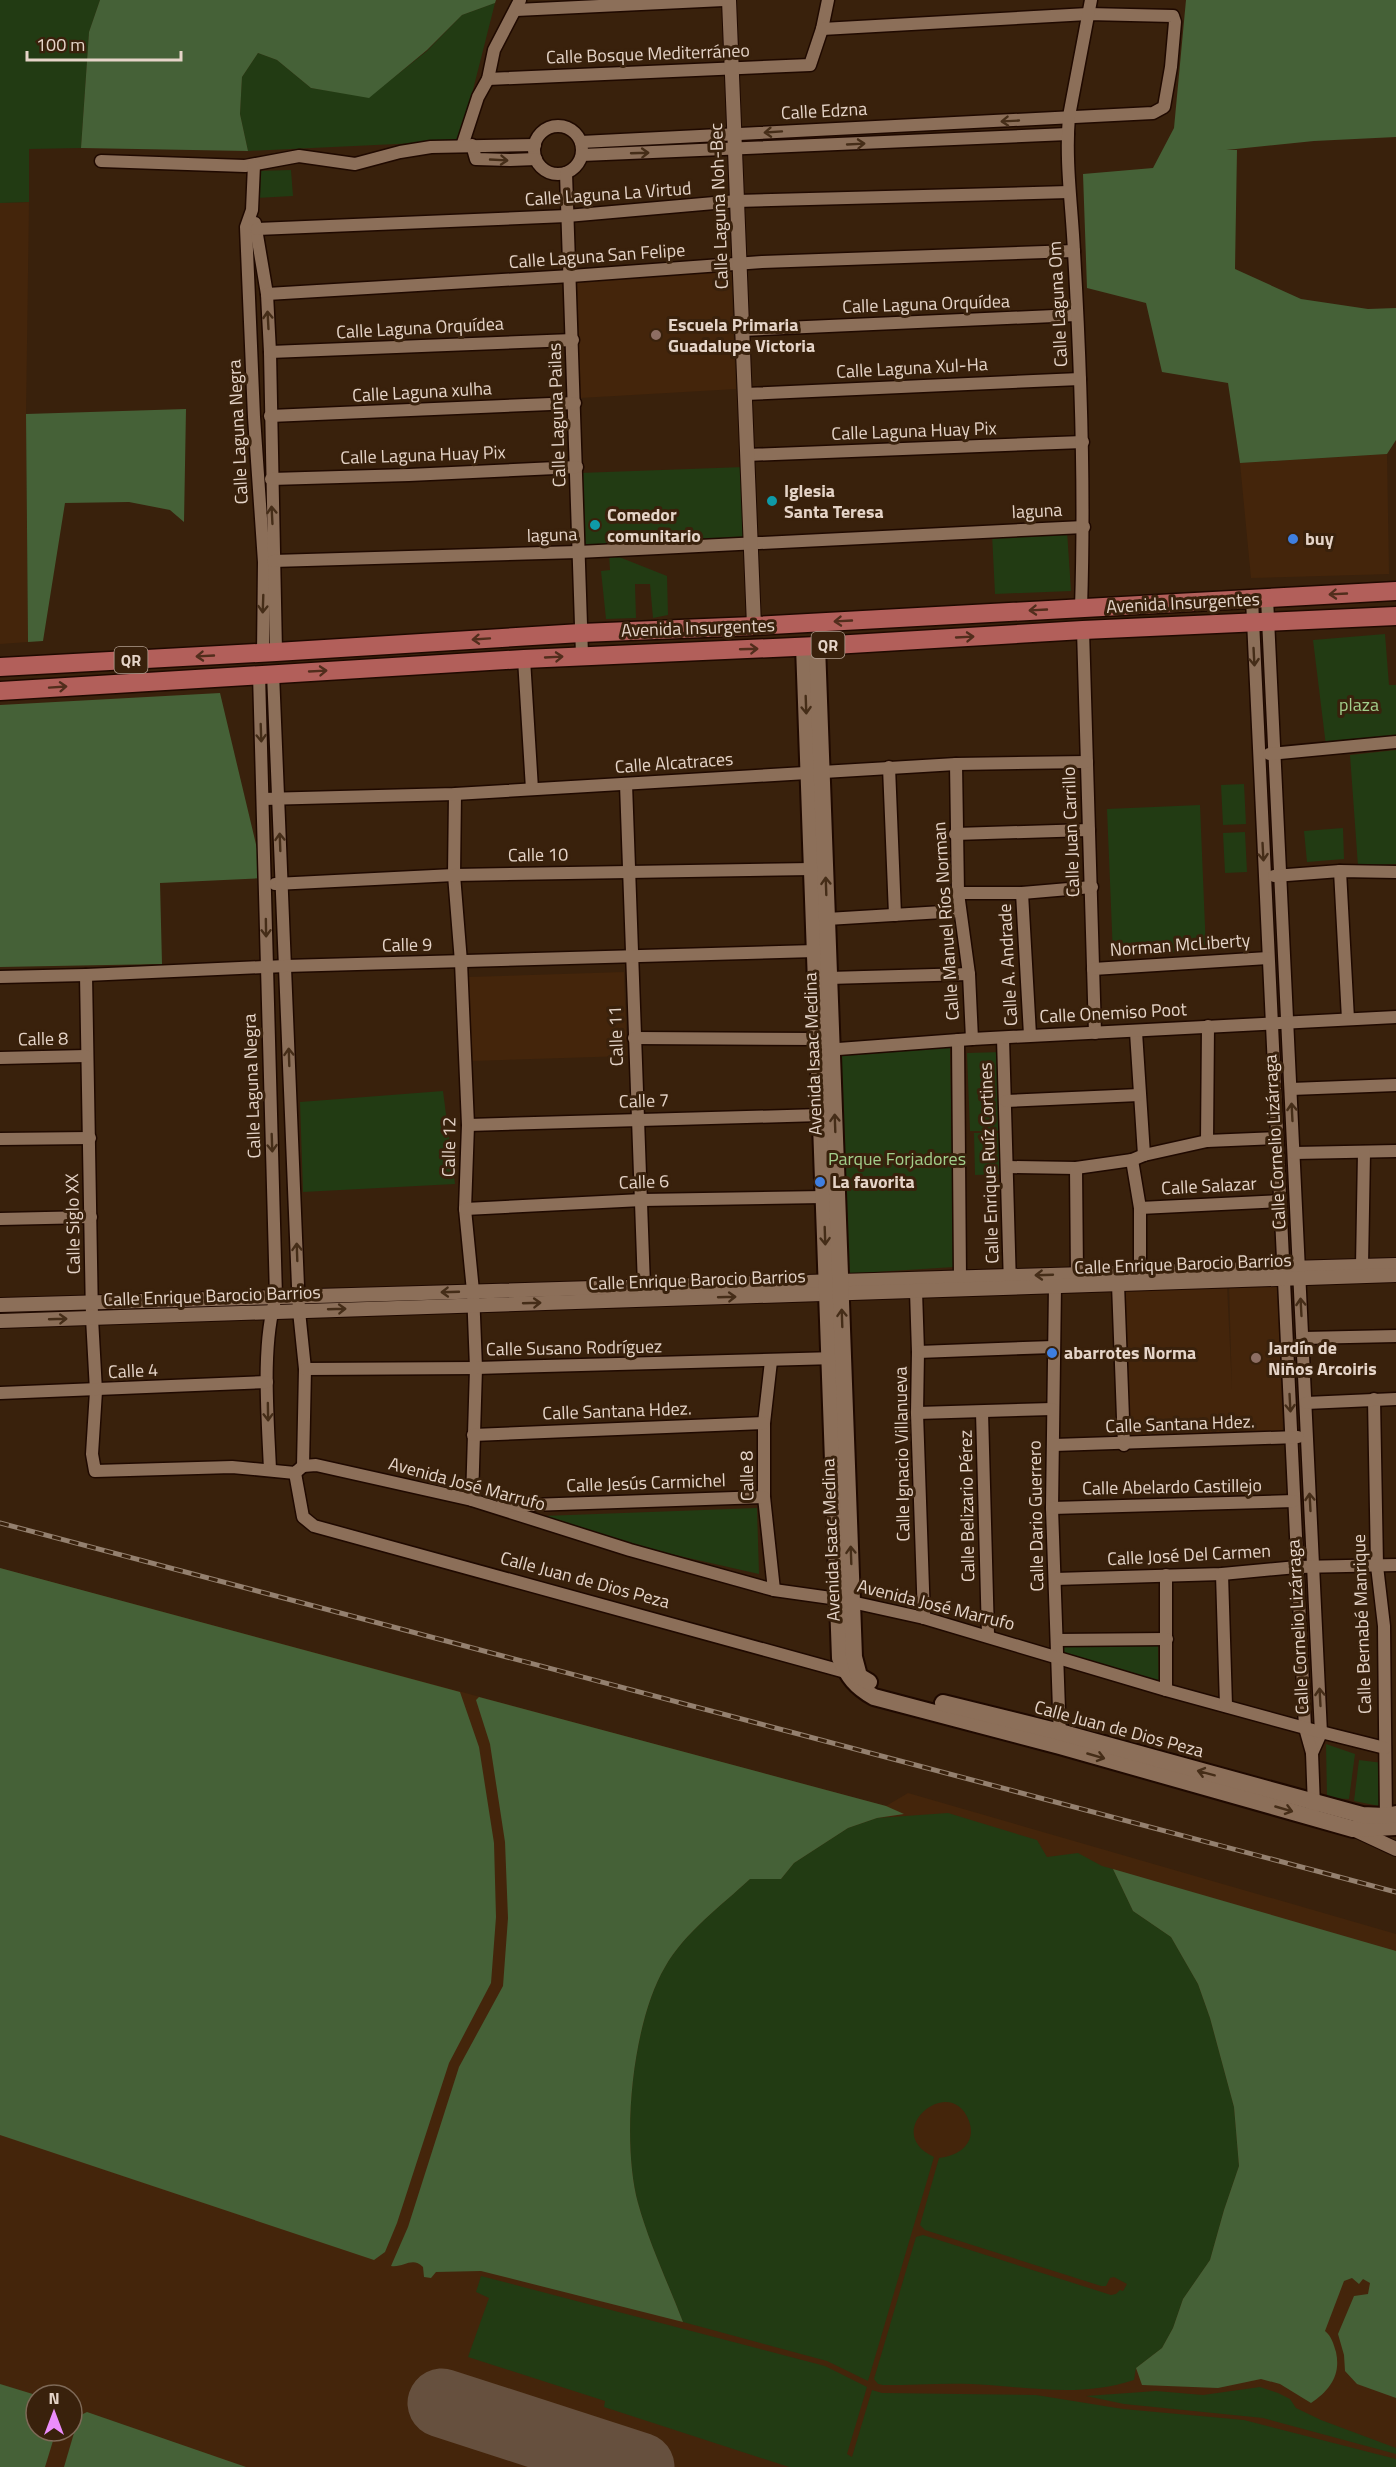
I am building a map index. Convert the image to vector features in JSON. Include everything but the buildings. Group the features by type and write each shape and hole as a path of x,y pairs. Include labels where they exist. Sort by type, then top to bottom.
{"main road":[{"name":"Avenida Insurgentes","path":"6,666 581,633 754,626 1396,591"},
{"path":"927,616 929,639"},
{"name":"Avenida Insurgentes","path":"7,691 524,658 1396,616"},
{"name":"Avenida Isaac Medina","path":"810,646 815,771 830,978 823,1046 820,1115 824,1197 834,1287"},
{"path":"156,658 156,680"},
{"path":"6,666 7,691"},
{"name":"Avenida Isaac Medina","path":"815,771 812,869 834,1287 845,1601 840,1658 853,1674"},
{"name":"Calle Juan de Dios Peza","path":"853,1674 857,1688 874,1697 1060,1739 1314,1810 1362,1815 1391,1821"},
{"name":"Calle Juan de Dios Peza","path":"1314,1810 1353,1829 1391,1821"}],"street":[{"path":"536,159 476,159 467,146 478,97 488,79 494,50 503,29 518,5 723,0"},
{"name":"Calle Laguna Noh-Bec","path":"729,0 754,626"},
{"path":"828,0 822,29 1088,14"},
{"name":"Calle Laguna Om","path":"1082,608 1083,442 1069,192 1068,134 1091,0"},
{"name":"Calle Edzna","path":"582,149 795,130 1153,113 1164,106 1172,67 1175,22 1173,16 1088,14"},
{"name":"Calle Bosque Mediterráneo","path":"488,79 810,65 822,29"},
{"path":"557,126 567,128 576,134 582,149 573,169 557,174 548,172 536,159 535,145 539,136 547,129 557,126"},
{"path":"795,130 796,147"},
{"name":"Calle Edzna","path":"582,149 735,150 1068,134"},
{"path":"101,161 254,165 299,156 355,164 400,152 447,146 535,145"},
{"name":"Calle Laguna Negra","path":"254,165 252,210 246,227 254,417 269,652"},
{"name":"Calle Laguna Pailas","path":"566,173 582,656"},
{"name":"Calle Laguna La Virtud","path":"257,229 567,216 737,201 1069,192"},
{"name":"Calle Laguna Negra","path":"252,210 267,294 270,352 273,561 269,652"},
{"name":"Calle Laguna San Felipe","path":"267,294 862,258 1074,251"},
{"name":"Calle Laguna Orquídea","path":"742,330 1076,315"},
{"name":"Calle Laguna Orquídea","path":"270,352 573,340"},
{"name":"Calle Laguna Xul-Ha","path":"745,394 1080,379"},
{"name":"Calle Laguna xulha","path":"270,416 575,403"},
{"name":"Calle Laguna Huay Pix","path":"747,455 1083,442"},
{"name":"Calle Laguna Huay Pix","path":"271,478 409,475 577,466"},
{"name":"laguna","path":"273,561 578,552 1084,527"},
{"name":"Calle Cornelio Lizárraga","path":"1259,599 1275,753 1322,1733 1312,1753"},
{"name":"Calle Cornelio Lizárraga","path":"1261,621 1259,756 1305,1728 1312,1753 1314,1810"},
{"name":"Calle Juan Carrillo","path":"1083,630 1095,1033"},
{"path":"524,658 532,789"},
{"name":"Calle Laguna Negra","path":"266,674 278,798 299,1311 305,1370 299,1469 303,1517 314,1526"},
{"name":"Calle Laguna Negra","path":"266,674 263,799 276,1297 271,1312 267,1382 270,1470"},
{"path":"1259,756 1396,742"},
{"name":"Calle Alcatraces","path":"263,799 455,794 889,767 1087,762"},
{"name":"Calle Manuel Ríos Norman","path":"956,764 955,834 959,911 969,974 972,1039"},
{"path":"889,767 895,915"},
{"name":"Calle 11","path":"626,784 644,1286"},
{"name":"Calle 12","path":"455,794 454,875 461,962 468,1125 465,1209 473,1298 476,1368 472,1435 472,1500"},
{"path":"955,834 1089,830"},
{"name":"Calle 10","path":"265,884 454,875 812,869"},
{"path":"1340,871 1348,1019"},
{"path":"1265,876 1340,871 1396,873"},
{"path":"958,893 1022,893 1092,887"},
{"name":"Calle A. Andrade","path":"1022,893 1030,1035"},
{"path":"827,919 959,911"},
{"name":"Calle 9","path":"0,977 285,966 815,951"},
{"name":"Norman McLiberty","path":"1093,969 1269,958"},
{"path":"830,978 969,974"},
{"name":"Calle Siglo XX","path":"86,975 92,1318 96,1391 92,1454 95,1471 232,1467 270,1470"},
{"name":"Calle Onemiso Poot","path":"823,1046 1136,1032 1208,1026 1396,1017"},
{"path":"1208,1026 1208,1141"},
{"path":"1136,1032 1139,1095 1140,1272"},
{"path":"634,1038 823,1046"},
{"name":"Calle Enrique Ruíz Cortines","path":"1003,1038 1009,1167 1010,1282"},
{"name":"Calle Manuel Ríos Norman","path":"958,1040 960,1277"},
{"name":"Calle 8","path":"0,1058 86,1056"},
{"path":"1291,1089 1396,1085"},
{"path":"1006,1101 1139,1095"},
{"path":"271,1106 291,1105"},
{"name":"Calle 7","path":"468,1125 820,1115"},
{"path":"0,1139 90,1138"},
{"path":"1009,1167 1076,1168 1138,1158 1208,1141 1277,1138"},
{"path":"1294,1153 1396,1151"},
{"path":"1362,1266 1364,1152"},
{"path":"1076,1168 1077,1274"},
{"name":"Calle 6","path":"465,1209 642,1200 824,1197"},
{"name":"Calle Salazar","path":"1140,1208 1280,1201"},
{"path":"0,1219 91,1217"},
{"name":"Calle Enrique Barocio Barrios","path":"1299,1273 1396,1265"},
{"name":"Calle Enrique Barocio Barrios","path":"0,1321 299,1311 644,1286 916,1290 1077,1274 1140,1272 1396,1275"},
{"name":"Calle Enrique Barocio Barrios","path":"0,1305 299,1296 473,1298 834,1287 960,1277 1055,1286 1283,1273"},
{"path":"1118,1284 1125,1444"},
{"name":"Calle Dario Guerrero","path":"1055,1286 1052,1508 1060,1739"},
{"name":"Calle Ignacio Villanueva","path":"916,1290 918,1352 916,1413 924,1618"},
{"path":"1303,1338 1396,1336"},
{"path":"918,1352 1053,1347"},
{"name":"Calle Susano Rodríguez","path":"305,1370 476,1368 836,1358"},
{"name":"Calle 8","path":"771,1361 764,1423 764,1497 774,1590"},
{"name":"Calle 4","path":"0,1393 96,1391 267,1382"},
{"name":"Calle Bernabé Manrique","path":"1374,1399 1377,1566 1390,1626 1385,1748 1392,1848"},
{"path":"1306,1403 1396,1399"},
{"path":"916,1413 1052,1409"},
{"name":"Calle Belizario Pérez","path":"982,1412 988,1635"},
{"name":"Calle Santana Hdez.","path":"472,1435 764,1423"},
{"name":"Calle Santana Hdez.","path":"1054,1445 1307,1437"},
{"name":"Avenida José Marrufo","path":"299,1469 316,1465 472,1500 630,1550 774,1590 845,1601 924,1618 1226,1706 1385,1748"},
{"path":"270,1470 299,1469"},
{"name":"Calle Jesús Carmichel","path":"492,1506 764,1497"},
{"name":"Calle Abelardo Castillejo","path":"1052,1508 1294,1502"},
{"name":"Calle Juan de Dios Peza","path":"314,1526 853,1674"},
{"name":"Calle José Del Carmen","path":"1055,1579 1222,1574 1297,1568 1396,1565"},
{"path":"1222,1574 1226,1706"},
{"path":"1166,1575 1166,1689"},
{"path":"1057,1640 1167,1639"},
{"name":"Calle Juan de Dios Peza","path":"1353,1829 1392,1848"}],"shaded area":[{"path":"29,202 26,414 28,642 0,644 0,203"},
{"name":"Escuela Primaria Guadalupe Victoria","path":"731,270 736,389 580,398 577,281"},
{"path":"1387,454 1389,574 1251,578 1240,463"},
{"path":"624,972 627,1056 471,1061 468,977"},
{"path":"1277,1282 1283,1432 1129,1438 1123,1289 1227,1285 1232,1390 1229,1284"},
{"path":"0,1568 886,1806 908,1793 1396,1934 1396,2467 0,2467"}],"green space":[{"path":"0,0 100,0 89,32 81,148 29,149 29,202 0,203"},
{"path":"100,0 496,0 495,3 462,15 427,50 369,98 311,88 277,60 258,53 242,77 240,114 248,151 81,148 89,32"},
{"path":"1186,0 1396,0 1396,137 1314,141 1226,150 1237,150 1235,269 1301,299 1368,309 1396,308 1396,440 1387,454 1240,463 1228,383 1162,372 1146,303 1087,288 1083,174 1153,168 1174,128"},
{"path":"495,3 460,141 248,151 240,114 242,77 258,53 277,60 311,88 369,97 427,51 462,15"},
{"path":"291,170 293,196 256,198 256,171"},
{"path":"186,409 184,522 170,510 129,502 65,503 43,641 28,642 26,414"},
{"path":"744,467 748,537 580,550 579,473"},
{"path":"1067,531 1071,591 995,594 992,534"},
{"path":"609,553 667,576 668,615 653,618 650,584 635,584 636,618 606,619 601,571 610,570"},
{"name":"plaza","path":"1385,634 1389,685 1396,685 1396,738 1326,746 1313,640"},
{"path":"220,693 264,878 160,883 162,964 0,967 0,705"},
{"path":"1396,750 1396,864 1358,866 1350,755"},
{"path":"1244,784 1246,824 1223,825 1221,785"},
{"path":"1200,805 1206,951 1113,955 1107,809"},
{"path":"1343,828 1344,859 1307,862 1304,831"},
{"path":"1245,832 1247,872 1225,873 1223,833"},
{"name":"Parque Forjadores","path":"950,1046 954,1267 844,1274 841,1051"},
{"path":"1002,1052 1003,1131 970,1131 967,1053"},
{"path":"443,1091 455,1184 303,1192 300,1102"},
{"path":"974,1133 999,1133 999,1174 975,1175"},
{"path":"757,1508 759,1574 631,1545 543,1516"},
{"path":"0,1568 460,1692 479,1747 494,1843 496,1917 491,1983 449,2063 397,2223 385,2252 374,2260 0,2135"},
{"path":"1158,1645 1159,1681 1063,1652 1063,1646"},
{"path":"479,1697 886,1806 904,1814 877,1818 848,1828 794,1863 781,1879 750,1879 683,1942 665,1967 654,1991 644,2019 637,2050 630,2115 630,2147 638,2203 683,2322 481,2271 436,2272 431,2278 424,2277 423,2267 415,2262 391,2266 408,2227 459,2067 503,1986 508,1918 505,1842 490,1744 476,1700"},
{"path":"1326,1744 1355,1754 1349,1799 1327,1798"},
{"path":"1359,1760 1383,1763 1379,1806 1354,1801"},
{"path":"948,1813 1037,1840 1047,1857 1078,1853 1102,1866 1113,1869 1133,1911 1171,1937 1198,1984 1210,2018 1234,2107 1239,2166 1210,2260 1183,2299 1173,2328 1162,2348 1136,2368 1134,2380 1098,2388 1062,2390 963,2384 883,2385 878,2384 874,2379 916,2237 923,2235 1111,2295 1120,2290 1123,2291 1127,2284 1114,2277 1110,2278 1106,2286 1101,2286 925,2230 920,2225 939,2158 959,2151 968,2142 970,2136 969,2121 960,2107 948,2102 936,2104 924,2111 916,2121 914,2134 919,2146 934,2157 868,2381 827,2361 683,2322 642,2218 633,2177 630,2147 633,2082 644,2019 654,1991 673,1954 704,1920 750,1879 781,1879 794,1863 848,1828 877,1818"},
{"path":"1113,1869 1396,1951 1396,2398 1357,2384 1345,2371 1344,2355 1338,2334 1354,2296 1368,2294 1370,2283 1363,2279 1359,2284 1352,2278 1344,2281 1325,2331 1331,2338 1336,2352 1335,2375 1324,2393 1311,2403 1280,2384 1261,2379 1218,2388 1142,2385 1136,2368 1162,2348 1173,2328 1183,2299 1210,2260 1239,2166 1234,2107 1210,2018 1198,1984 1171,1937 1133,1911"},
{"path":"481,2276 825,2366 867,2387 847,2454 852,2457 872,2390 882,2393 1036,2395 1123,2409 1244,2420 1396,2459 1396,2467 789,2467 604,2407 605,2401 468,2357 489,2298 476,2292"},
{"path":"0,2384 24,2391 24,2443 52,2443 45,2467 0,2467"},
{"path":"1260,2387 1290,2399 1296,2408 1321,2420 1396,2448 1396,2454 1263,2418 1124,2404 1086,2396 1156,2391 1203,2395"},
{"path":"87,2412 246,2467 64,2467 71,2443 84,2443 84,2414"}],"runway":[{"path":"442,2403 640,2467"}],"railway":[{"path":"0,1523 1396,1892"}],"place":[{"name":"Escuela Primaria Guadalupe Victoria","path":"656,335"},
{"name":"Iglesia Santa Teresa","path":"772,501"},
{"name":"Comedor comunitario","path":"595,525"},
{"name":"buy","path":"1293,539"},
{"name":"La favorita","path":"820,1182"},
{"name":"abarrotes Norma","path":"1052,1353"},
{"name":"Jardín de Niños Arcoiris","path":"1256,1358"}]}
